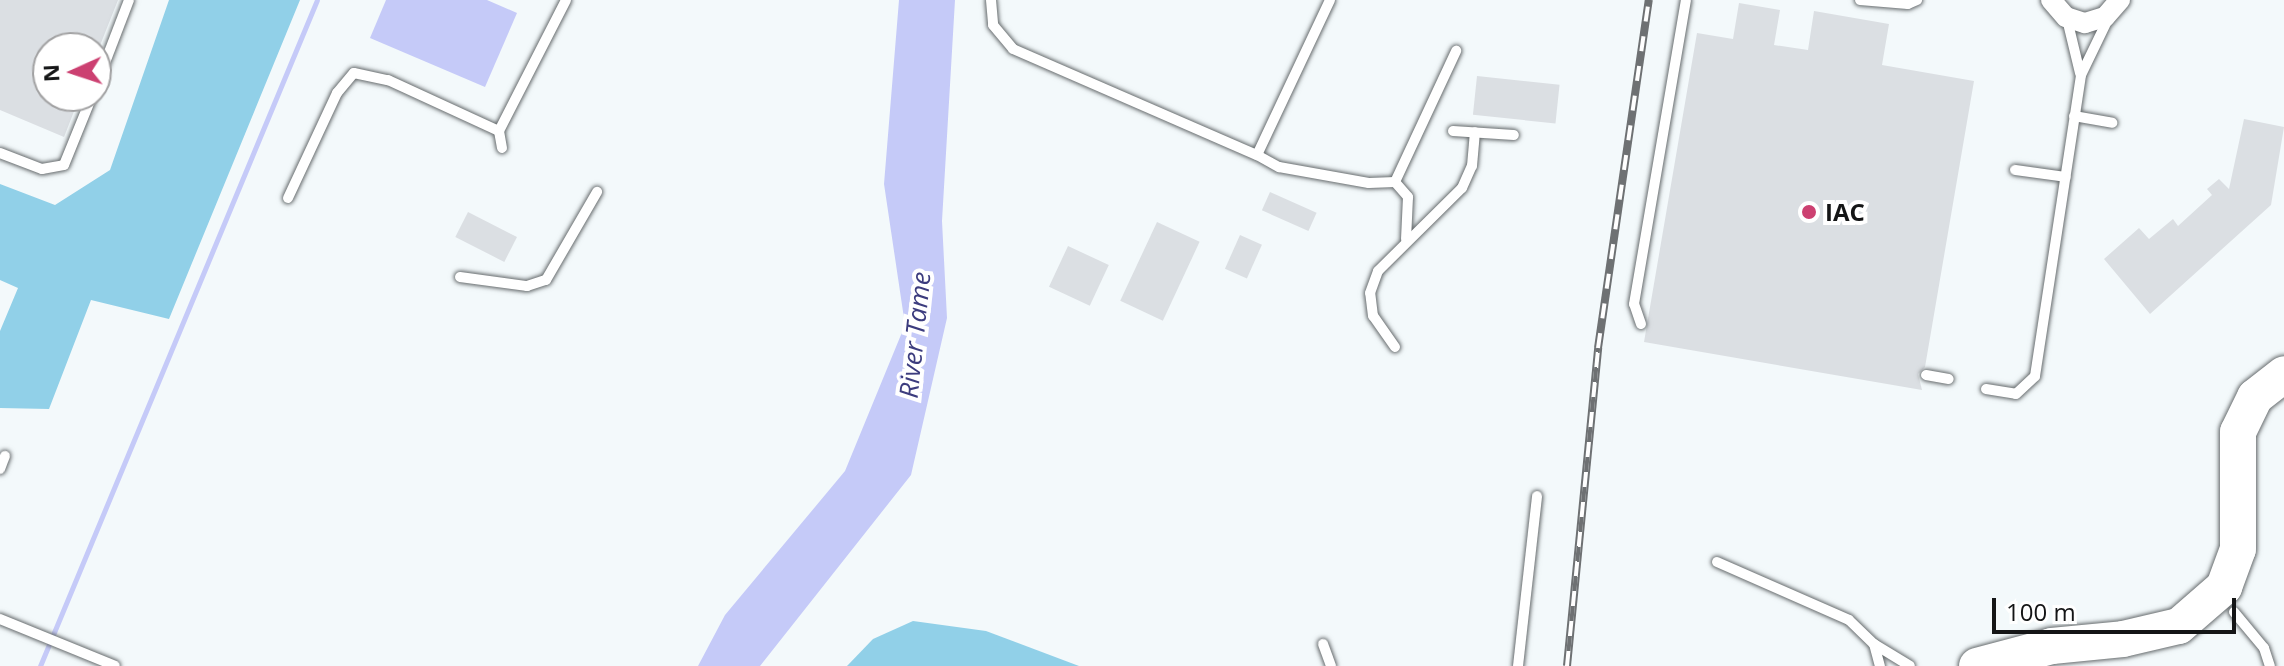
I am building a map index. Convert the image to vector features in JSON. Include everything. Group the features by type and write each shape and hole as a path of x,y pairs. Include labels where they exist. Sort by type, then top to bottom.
{"highway":[{"path":"1977,666 2052,646 2123,639 2179,626 2224,587 2238,549 2238,432 2255,397 2284,374"}],"street":[{"path":"2054,6 2093,22 2116,6"}],"lane":[{"path":"112,44 129,0"},
{"path":"502,148 499,131 566,0"},
{"path":"991,0 993,25 1013,49 1279,167 1369,183 1395,182"},
{"path":"1257,155 1330,0"},
{"path":"1641,324 1634,304 1686,0"},
{"path":"1860,0 1917,0"},
{"path":"2054,6 2081,75"},
{"path":"1986,389 2016,394 2035,376 2081,75 2116,6"},
{"path":"1395,182 1456,51"},
{"path":"288,198 337,93 354,73 388,80 499,131"},
{"path":"0,153 42,169 64,165 86,112"},
{"path":"2074,116 2112,123"},
{"path":"1453,131 1514,135"},
{"path":"1395,347 1373,316 1370,293 1378,271 1406,239 1462,188 1472,166 1475,132"},
{"path":"2015,170 2066,177"},
{"path":"1395,182 1408,197 1406,239"},
{"path":"460,277 527,286 546,280 597,192"},
{"path":"1926,375 1949,379"},
{"path":"0,469 5,456"},
{"path":"1518,666 1537,496"},
{"path":"1717,562 1849,620 1874,644 1910,666"},
{"path":"2234,612 2264,648 2270,666"},
{"path":"0,619 115,666"},
{"path":"1323,644 1331,666"},
{"path":"1874,644 1880,666"}],"shaded area":[{"path":"169,0 300,0 169,319 91,300 49,409 0,408 0,331 18,288 0,280 0,184 55,205 110,170"},
{"path":"913,621 986,631 1079,666 847,666 873,639"}],"water":[{"path":"386,0 487,0 517,13 485,87 370,38"},
{"name":"River Tame","path":"899,0 955,0 942,221 947,318 911,475 760,666 698,666 725,615 845,471 905,325 884,184"}],"building":[{"path":"0,0 118,0 105,32 32,32 32,112 74,112 64,137 0,110"},
{"name":"IAC","path":"1739,3 1780,10 1774,45 1808,50 1814,11 1889,24 1882,65 1974,81 1925,367 1918,374 1922,390 1644,342 1697,33 1733,39"},
{"path":"1477,76 1560,85 1555,123 1473,115"},
{"path":"2244,119 2284,127 2271,205 2150,314 2104,259 2139,228 2149,239 2173,219 2178,226 2212,195 2207,189 2219,179 2229,189"},
{"path":"1270,192 1317,213 1308,231 1262,210"},
{"path":"468,212 517,237 504,262 455,237"},
{"path":"1157,222 1200,242 1163,321 1120,301"},
{"path":"1240,235 1262,245 1247,279 1225,269"},
{"path":"1068,246 1109,265 1090,306 1049,287"}],"waterway":[{"path":"40,666 317,0"}],"railway":[{"path":"1567,666 1598,348 1649,0"}],"place":[{"name":"IAC","path":"1809,212"}]}
